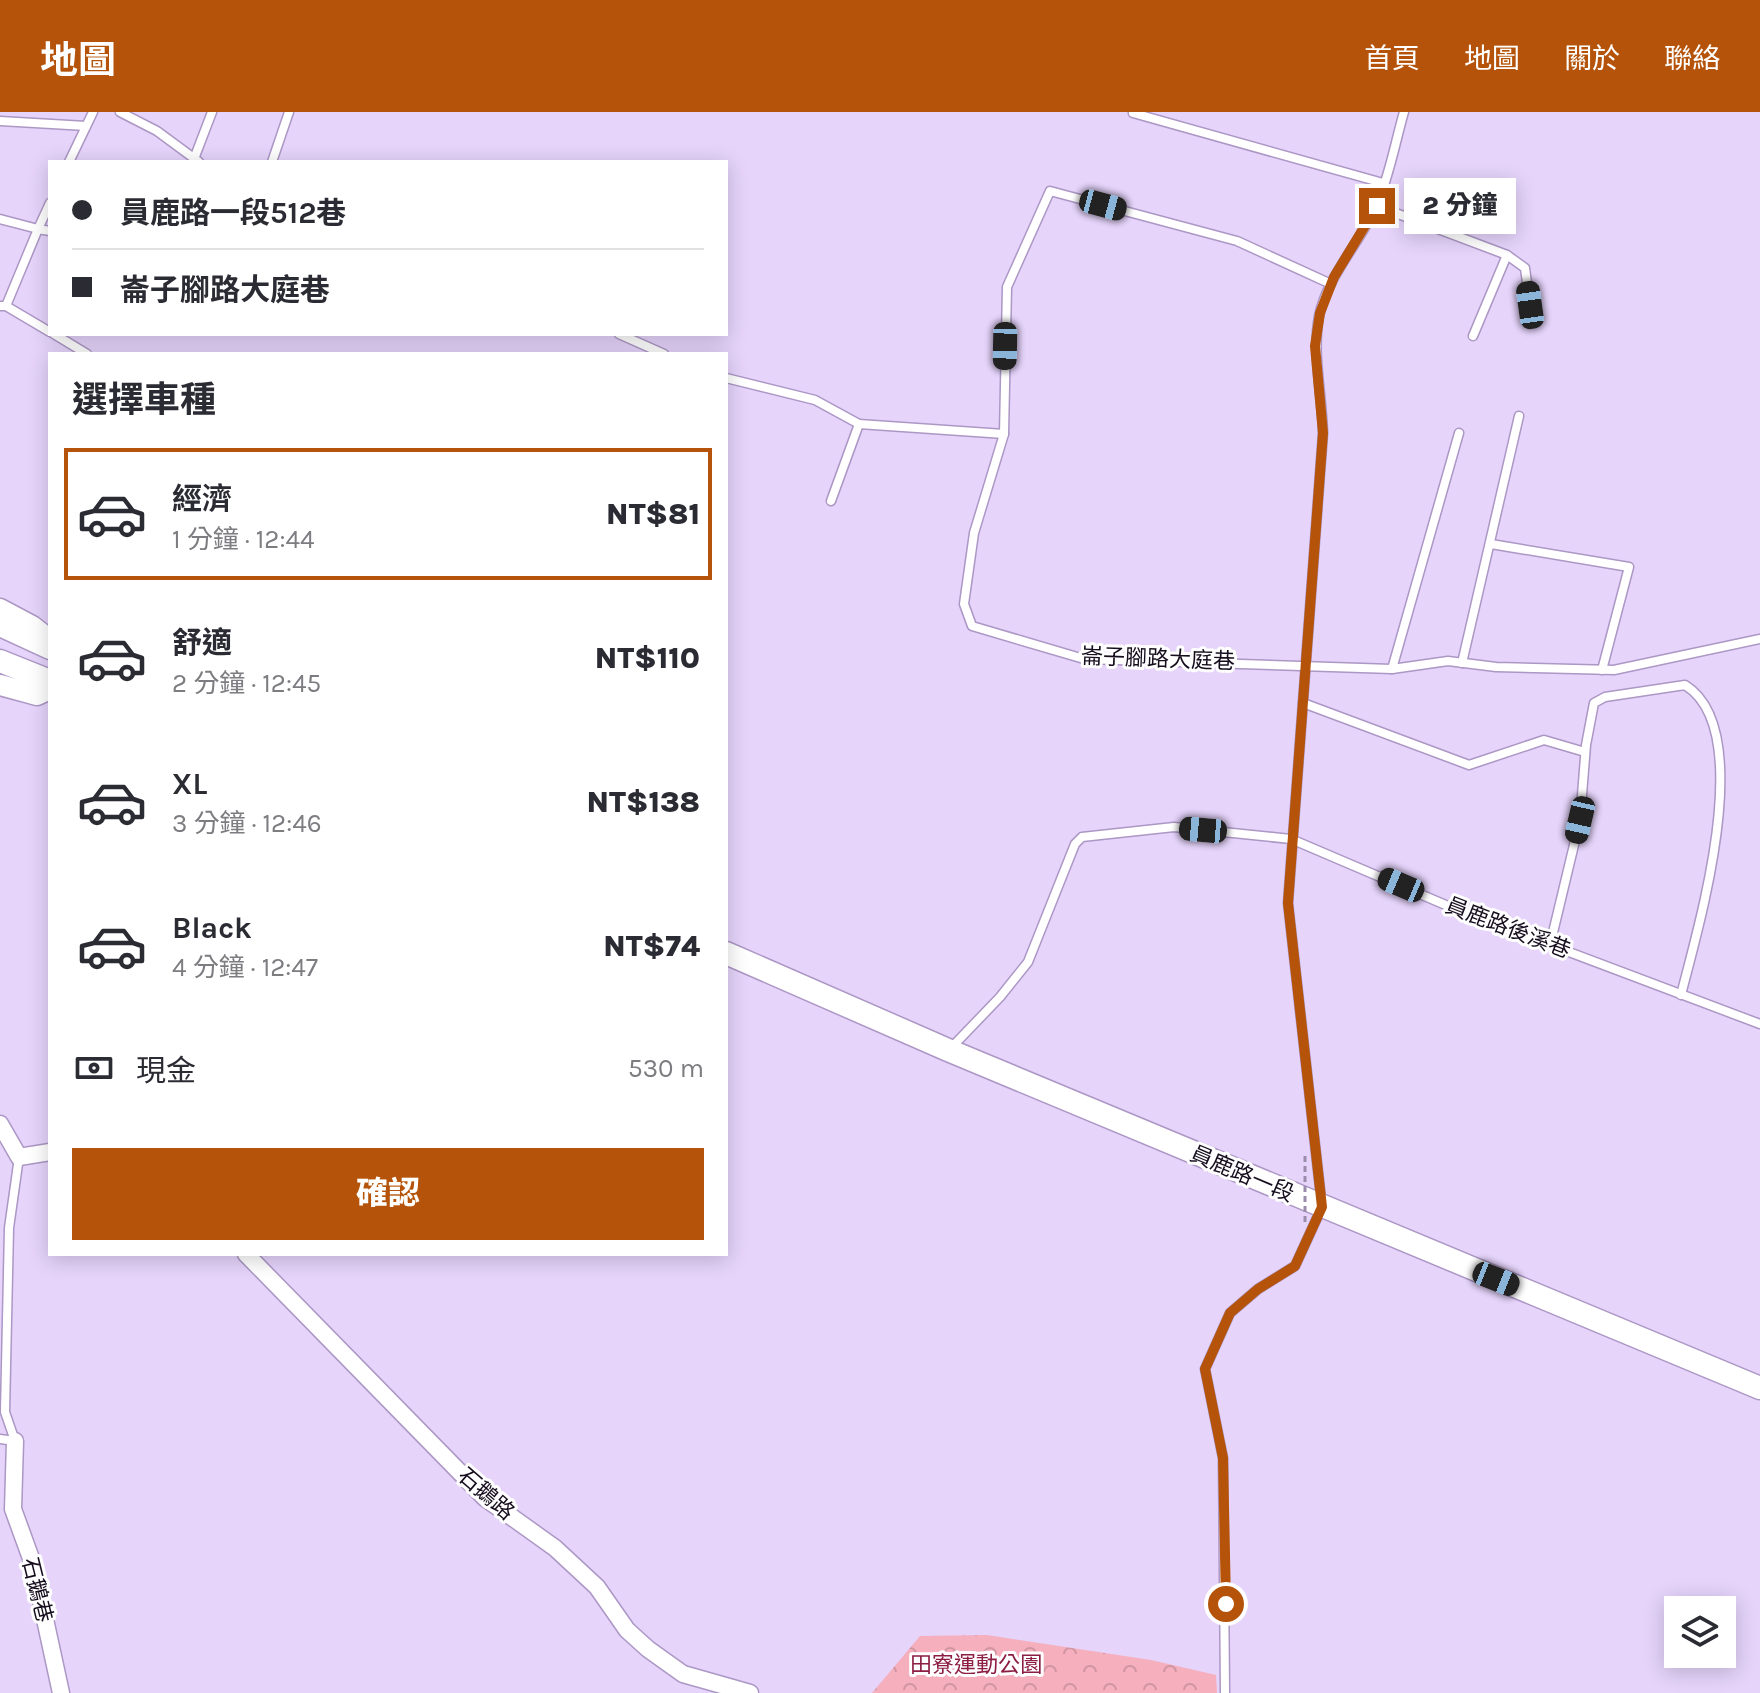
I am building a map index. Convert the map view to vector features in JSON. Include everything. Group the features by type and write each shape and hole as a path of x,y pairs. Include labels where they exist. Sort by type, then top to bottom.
{"main road":[{"path":"0,625 48,647"},
{"path":"0,661 48,680"},
{"name":"員鹿路一段","path":"728,954 1314,1215 1760,1388"}],"street":[{"path":"0,609 48,638"},
{"path":"0,685 37,695 48,690"},
{"path":"0,1124 19,1157 48,1152"},
{"name":"石鵝路","path":"248,1256 485,1498 555,1548 597,1587 627,1630 648,1649 683,1674 750,1693"},
{"name":"石鵝巷","path":"8,1440 13,1509 33,1564 61,1693"}],"lane":[{"path":"70,160 93,112"},
{"path":"120,112 157,131 196,160 212,112"},
{"path":"273,160 289,112"},
{"path":"1225,1693 1223,1458 1205,1369 1230,1313 1258,1289 1295,1266 1314,1215 1288,903 1323,433 1315,346 1320,313 1331,284 1377,206 1404,112"},
{"path":"1133,113 1383,183"},
{"path":"0,121 86,126"},
{"path":"728,378 815,400 859,424 1004,434 1007,287 1050,191 1237,241 1331,284"},
{"path":"1377,206 1507,255 1525,268 1530,305"},
{"path":"48,207 3,306 48,331"},
{"path":"0,219 48,231"},
{"path":"1473,336 1507,255"},
{"path":"57,336 84,352"},
{"path":"624,336 660,352"},
{"path":"1462,663 1519,416"},
{"path":"831,501 859,424"},
{"path":"1392,669 1459,433"},
{"name":"崙子腳路大庭巷","path":"1004,434 974,533 964,604 972,626 1084,659 1392,669 1448,661 1602,670 1760,639"},
{"path":"1491,544 1629,567 1602,670"},
{"path":"1550,945 1580,820 1585,752 1594,703 1605,697 1685,685 1698,693 1710,714 1721,771 1718,829 1702,912 1681,995"},
{"path":"1303,703 1469,765 1544,740 1585,752"},
{"name":"員鹿路後溪巷","path":"948,1050 1000,997 1028,962 1075,844 1082,837 1174,827 1291,839 1550,945 1760,1024"},
{"path":"8,1440 5,1412 4,1227 19,1157"}],"path":[{"path":"1305,1154 1314,1215"}],"green space":[{"name":"田寮運動公園","path":"987,1635 1151,1660 1216,1675 1217,1693 872,1693 920,1636"}],"route":[{"path":"1226,1604 1223,1458 1205,1369 1230,1313 1258,1289 1295,1266 1322,1207 1288,903 1323,433 1321,384 1315,346 1320,313 1334,277 1377,206"}]}
